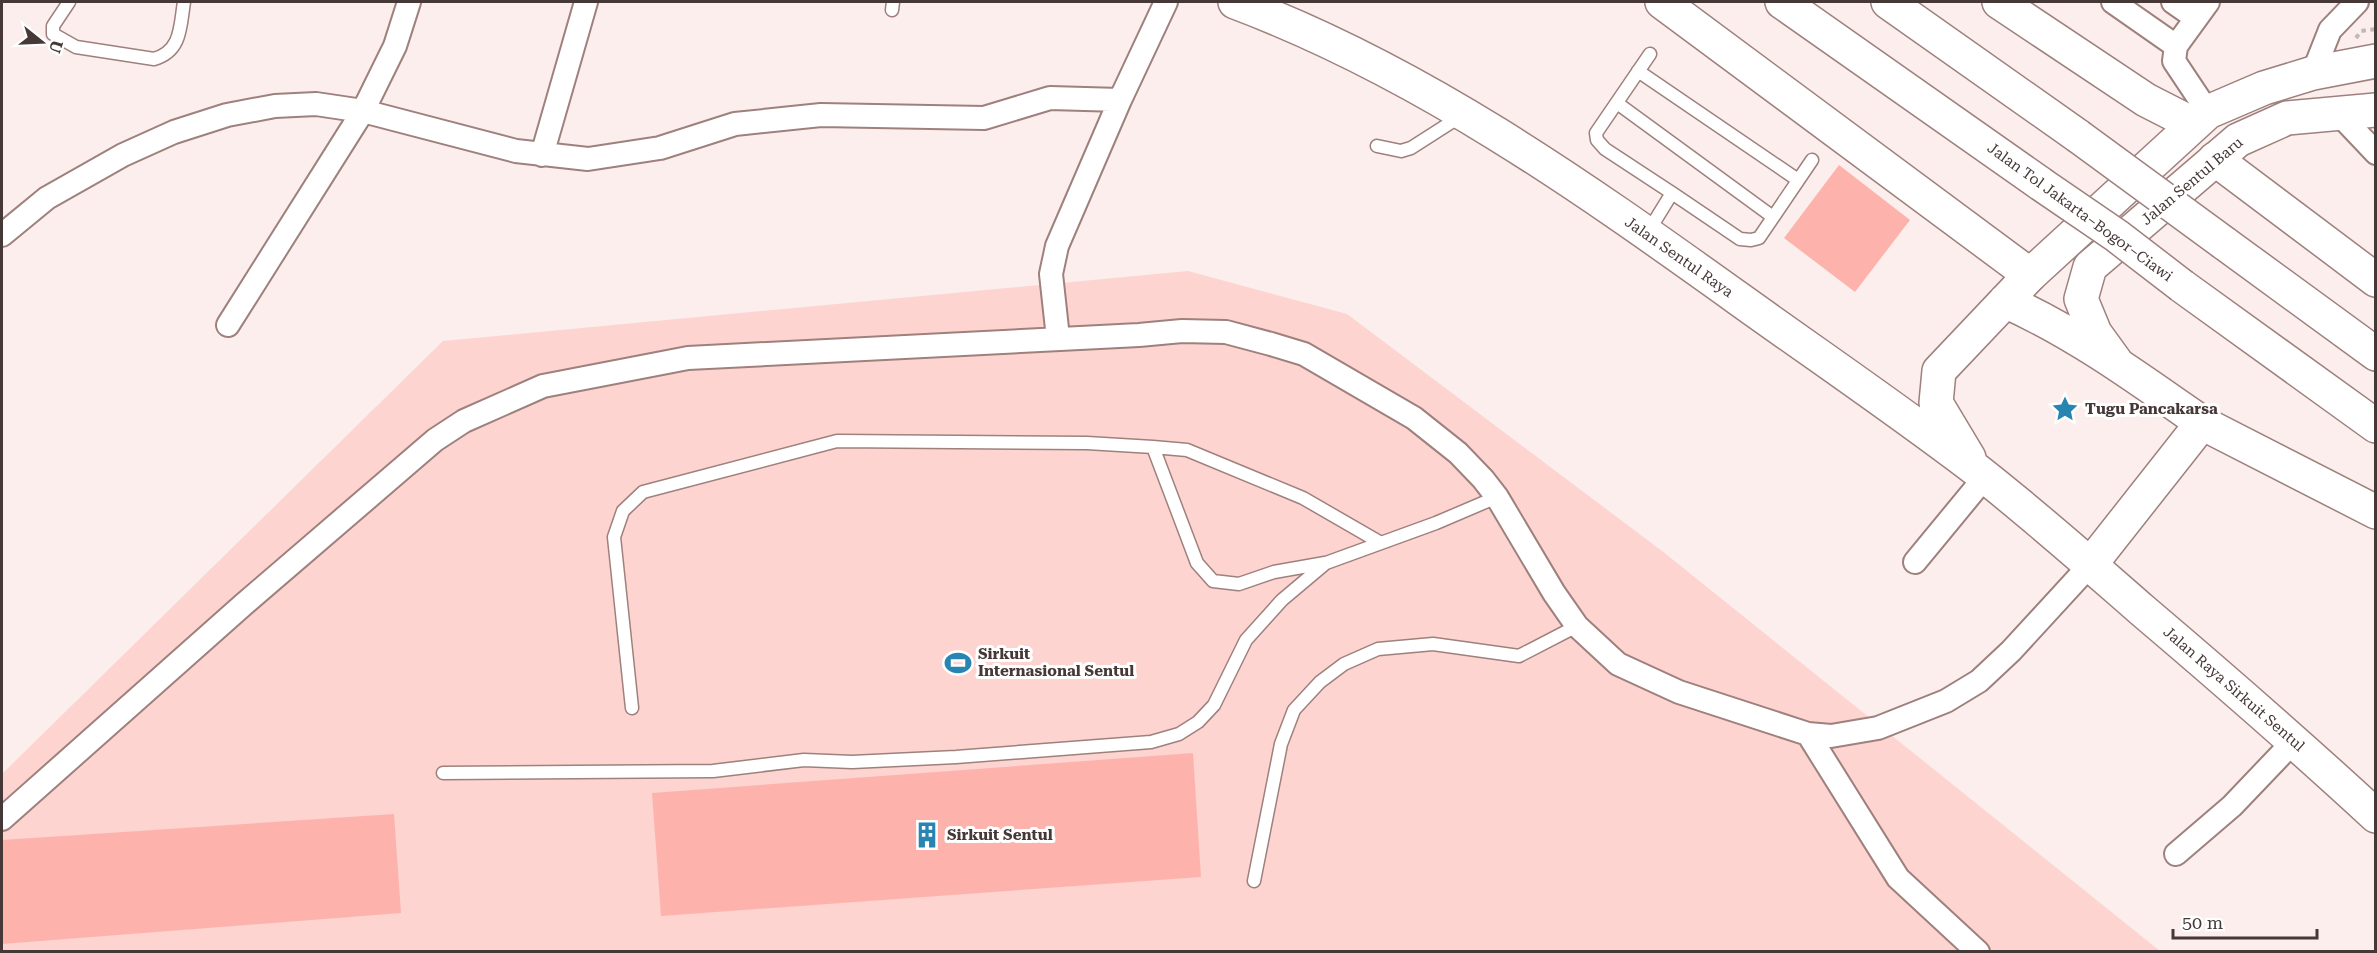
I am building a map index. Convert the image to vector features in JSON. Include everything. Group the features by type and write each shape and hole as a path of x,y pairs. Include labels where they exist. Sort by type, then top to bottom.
{"main road":[{"name":"Jalan Sentul Raya","path":"1235,2 1278,17 1329,41 1466,113 1647,233 1980,473 2090,565"},
{"path":"1662,2 2030,275"},
{"name":"Jalan Tol Jakarta–Bogor–Ciawi","path":"1782,2 2041,184 2376,426"},
{"path":"1888,2 2078,136 2376,354"},
{"path":"1999,2 2146,100 2200,118"},
{"path":"1980,473 1936,403 1939,371 2004,301 2200,118 2264,88 2313,73 2376,61"},
{"name":"Jalan Sentul Baru","path":"2116,362 2095,333 2081,298 2090,267 2238,140 2287,118 2376,110"},
{"path":"2215,159 2376,280"},
{"path":"2004,301 2043,318 2116,362 2202,423 2376,512"},
{"path":"2090,565 2202,423"},
{"name":"Jalan Raya Sirkuit Sentul","path":"2090,565 2294,741 2376,816"}],"street":[{"path":"228,325 363,111 395,46 409,2"},
{"path":"543,155 586,2"},
{"path":"1058,338 1051,274 1058,246 1120,100 1166,2"},
{"path":"2112,2 2176,46"},
{"path":"2173,2 2202,10 2176,46 2174,61 2200,118"},
{"path":"2313,73 2330,30 2357,2"},
{"path":"2,236 47,198 123,155 174,132 227,115 275,106 316,104 363,111 516,151 588,159 660,148 735,124 820,115 984,118 1050,98 1120,100"},
{"path":"2339,114 2376,153"},
{"path":"2,819 243,605 435,440 464,421 543,386 688,358 1182,331 1226,332 1304,354 1414,418 1458,453 1497,497 1554,594 1577,626 1618,664 1679,692 1808,734 1831,736 1878,728 1946,701 1979,681 2012,651 2090,565"},
{"path":"1915,562 1980,473"},
{"path":"1808,734 1898,878 1978,951"},
{"path":"2175,854 2232,806 2294,741"}],"lane":[{"path":"69,2 56,19 53,34 76,47 154,59 167,55 177,41 184,2"},
{"path":"1650,54 1596,133 1597,140 1605,149 1740,239 1759,238 1812,160"},
{"path":"1638,72 1798,180"},
{"path":"1617,104 1773,217"},
{"path":"1377,146 1401,151 1411,148 1466,113"},
{"path":"1647,233 1672,193"},
{"path":"632,708 614,537 623,511 643,492 837,441 1087,443 1187,450 1303,498 1381,543"},
{"path":"1153,447 1197,563 1213,581 1239,584 1274,572 1326,563 1497,497"},
{"path":"443,773 713,771 804,760 852,762 956,757 1151,742 1179,734 1198,722 1214,705 1246,640 1281,600 1326,563"},
{"path":"1254,880 1281,744 1294,710 1320,682 1344,663 1378,649 1433,644 1519,656 1577,626"}],"shaded area":[{"name":"Sirkuit Internasional Sentul","path":"1188,271 1347,314 1662,551 2160,951 2,952 2,774 443,341"}],"building":[{"path":"1839,165 1910,220 1855,292 1784,238"},
{"name":"Sirkuit Sentul","path":"1193,753 1201,877 661,916 652,793"},
{"path":"394,814 401,913 2,944 2,840"}],"place":[{"name":"Tugu Pancakarsa","path":"2065,409"},
{"name":"Sirkuit Internasional Sentul","path":"958,663"},
{"name":"Sirkuit Sentul","path":"927,835"}]}
